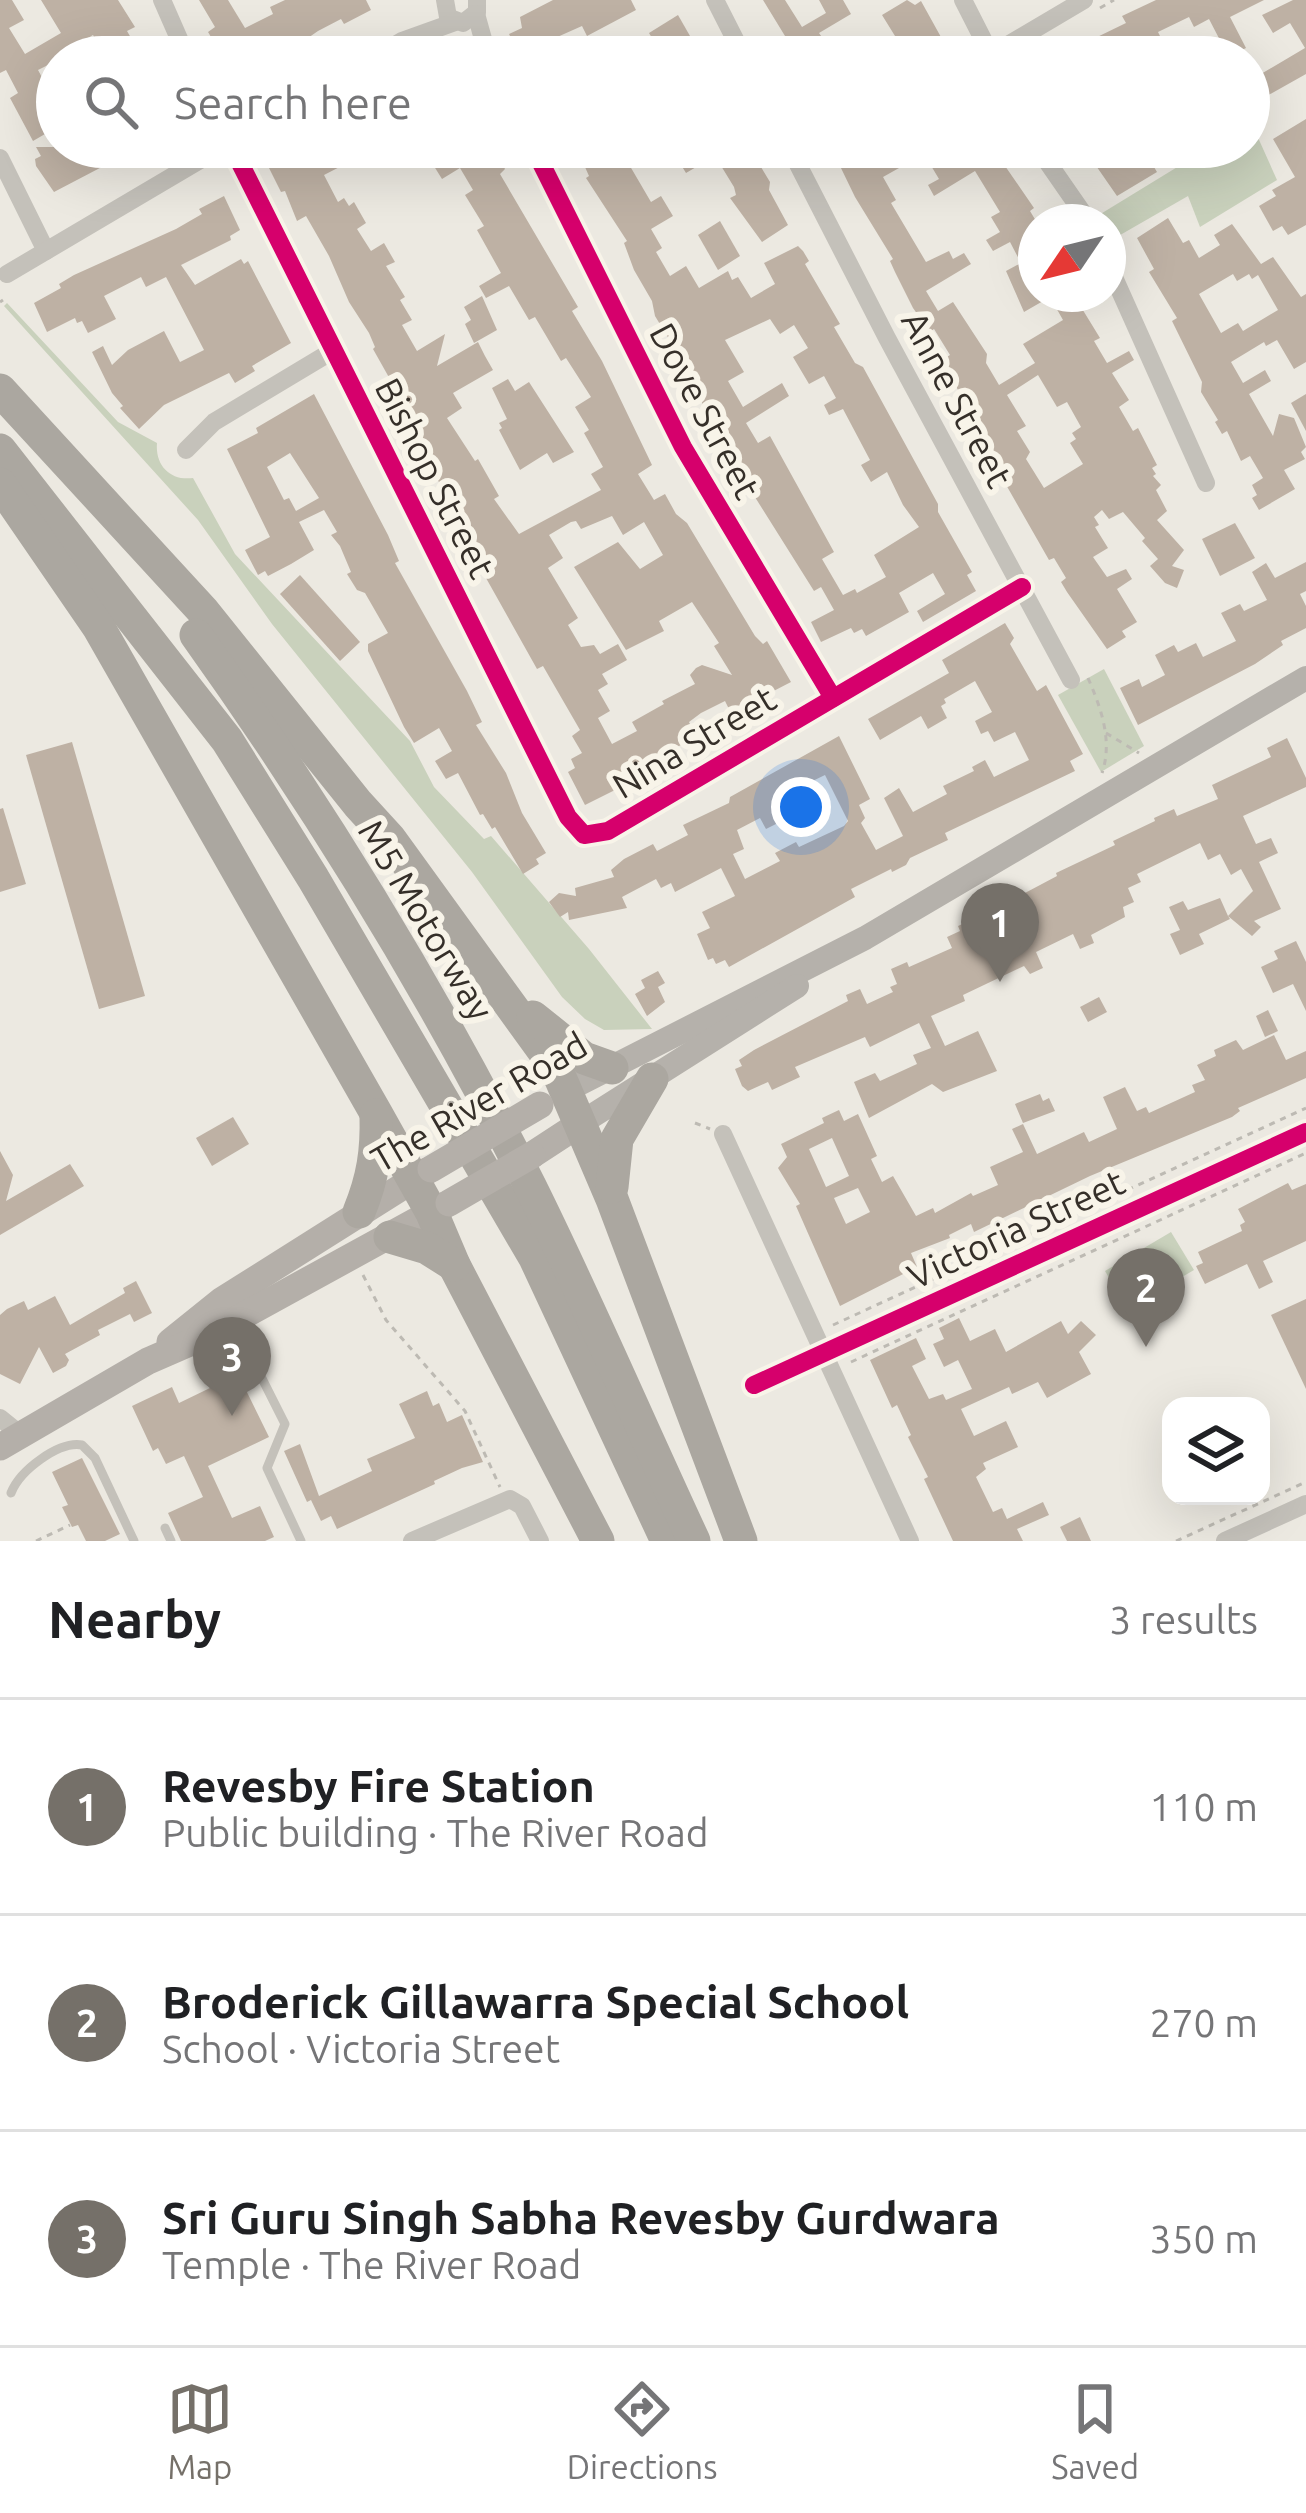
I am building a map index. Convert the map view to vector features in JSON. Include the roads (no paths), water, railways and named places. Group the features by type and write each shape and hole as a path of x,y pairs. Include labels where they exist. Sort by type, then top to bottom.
{"highway":[{"path":"0,393 204,612 390,839 556,1068 554,1098 612,1199 741,1541"},
{"name":"M5 Motorway","path":"0,393 194,632 261,726 393,935 530,1187 694,1541"},
{"name":"M5 Motorway","path":"0,450 227,740 314,878 536,1258 667,1541"},
{"path":"0,484 99,628 376,1113 422,1174 440,1208 454,1265 598,1541"},
{"path":"498,990 584,1058 612,1068"},
{"path":"612,1199 617,1138 652,1079"},
{"path":"358,1212 373,1179 376,1113"},
{"path":"390,1237 427,1248 454,1265"}],"main road":[{"name":"The River Road","path":"148,1360 221,1301 422,1174 554,1098 865,938 1306,678"},
{"name":"The River Road","path":"7,1434 390,1237 570,1131 787,994 865,938"}],"street":[{"path":"162,0 178,36"},
{"path":"715,0 733,36"},
{"path":"963,0 982,36"},
{"path":"1025,36 1084,0"},
{"path":"445,1 445,12 472,12"},
{"path":"407,36 445,1"},
{"path":"414,36 472,12"},
{"path":"0,158 46,251"},
{"path":"7,274 186,168"},
{"name":"Bishop Street","path":"243,168 568,817 584,835"},
{"name":"Dove Street","path":"544,168 691,461 833,698"},
{"name":"Anne Street","path":"800,168 1071,680"},
{"path":"1052,168 1077,204"},
{"path":"1126,304 1206,483"},
{"path":"186,450 214,422 334,350"},
{"name":"Nina Street","path":"584,835 608,831 1022,587"},
{"name":"Victoria Street","path":"754,1385 1306,1132"},
{"path":"723,1134 910,1541"},
{"path":"412,1541 506,1500 522,1506 540,1541"},
{"path":"1225,1541 1306,1504"}],"lane":[{"path":"233,1321 284,1424 267,1468 301,1541"},
{"path":"11,1492 27,1470 69,1444 82,1445 95,1458 134,1541"},
{"path":"165,1528 172,1541"}],"place":[{"name":"Revesby Fire Station","path":"1000,982"},
{"name":"Broderick Gillawarra Special School","path":"1146,1347"},
{"name":"Sri Guru Singh Sabha Revesby Gurdwara","path":"232,1416"}]}
